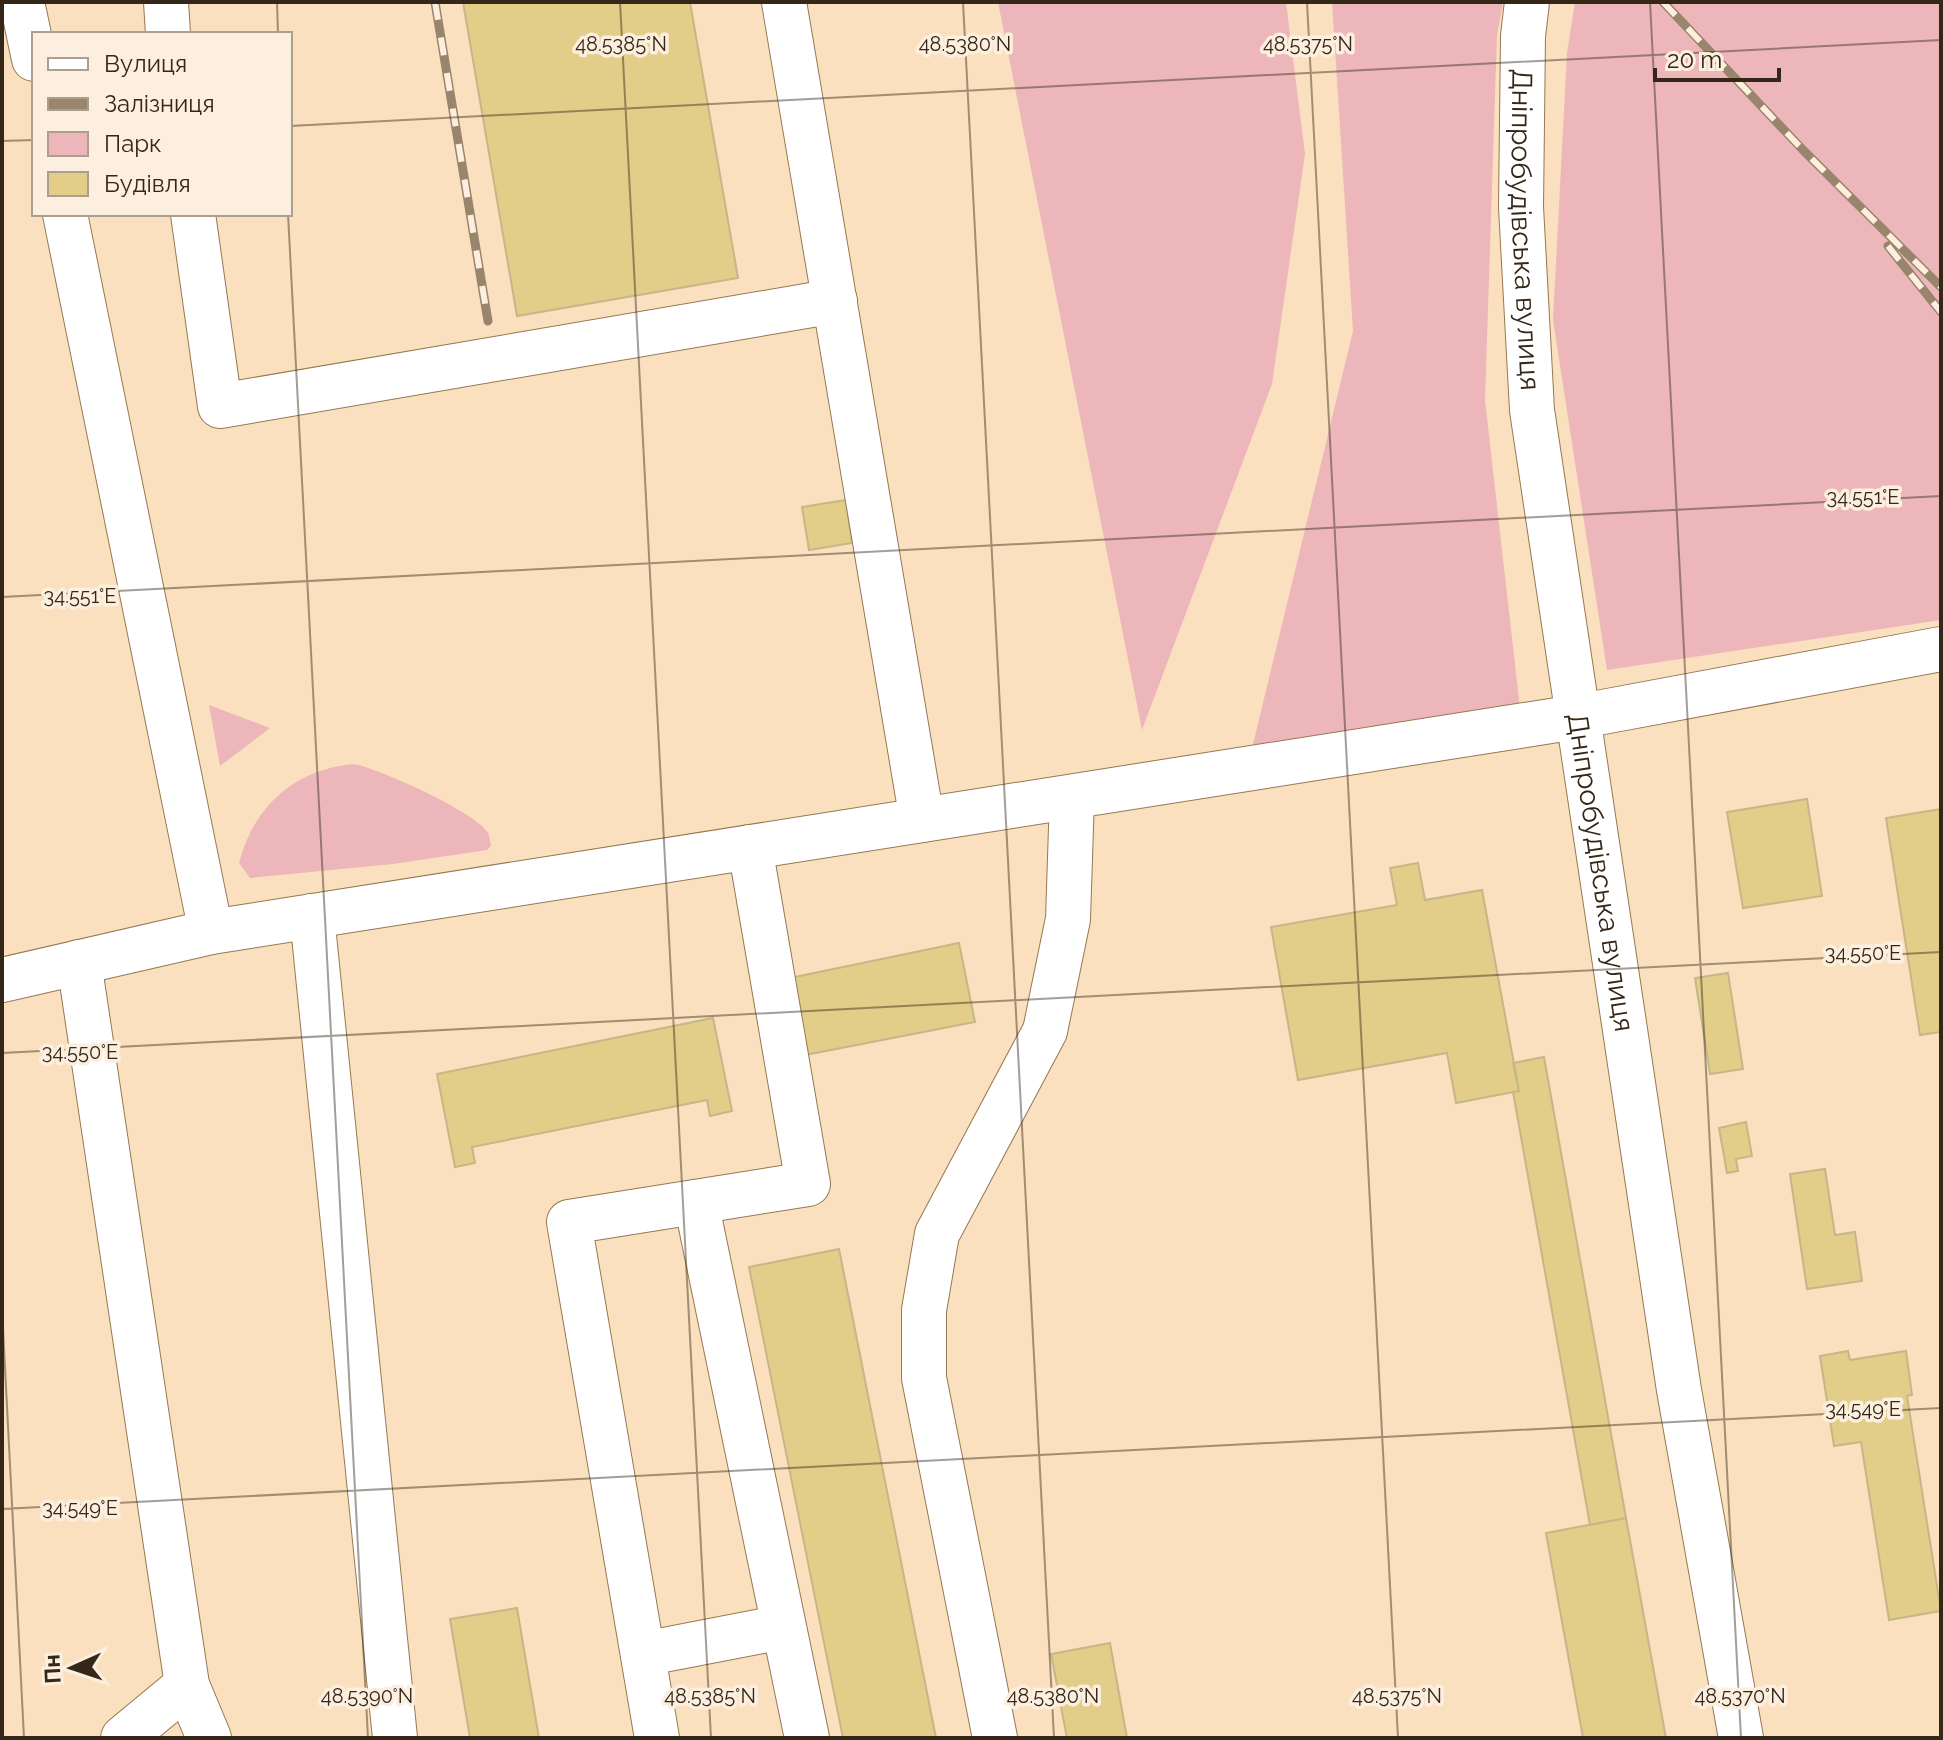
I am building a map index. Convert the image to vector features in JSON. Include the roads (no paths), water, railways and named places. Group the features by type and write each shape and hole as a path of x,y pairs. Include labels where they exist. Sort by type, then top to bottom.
{"street":[{"path":"22,2 32,50"},
{"path":"166,2 168,32"},
{"path":"784,2 922,820"},
{"name":"Дніпробудівська вулиця","path":"1527,2 1523,36 1521,207 1532,410 1679,1390 1741,1738"},
{"path":"65,216 211,932"},
{"path":"193,216 220,406 835,301"},
{"path":"2,980 211,932 1576,717 1941,649"},
{"path":"995,1738 924,1378 924,1310 937,1234 1045,1031 1068,919 1072,797"},
{"path":"657,1738 569,1222 808,1184 750,847"},
{"path":"312,916 395,1738"},
{"path":"79,962 187,1685 209,1738"},
{"path":"696,1202 807,1738"},
{"path":"643,1654 783,1627"},
{"path":"123,1738 187,1685"}],"railway":[{"path":"435,2 488,321"},
{"path":"1663,2 1803,150 1941,287"},
{"path":"1888,246 1941,312"}]}
